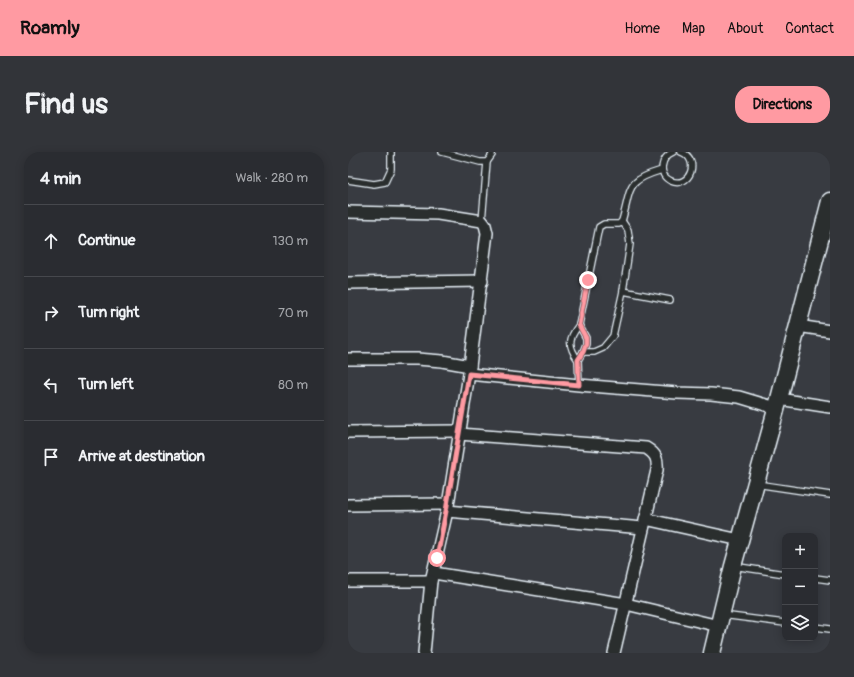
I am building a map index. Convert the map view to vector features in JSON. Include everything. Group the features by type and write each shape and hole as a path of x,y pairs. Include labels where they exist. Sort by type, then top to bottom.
{"street":[{"path":"712,653 733,566 829,211"},
{"path":"348,212 438,214 482,221 485,225 487,233 470,370 447,508 432,577 424,653"},
{"path":"348,283 482,281"},
{"path":"798,326 830,331"},
{"path":"348,359 417,359 442,361 470,370 579,385 711,394 778,404 830,407"},
{"path":"348,432 459,432 646,448 653,452 658,462 614,653"},
{"path":"348,505 447,508 644,524 740,540"},
{"path":"348,580 432,577 626,604 720,621"}],"lane":[{"path":"348,180 374,184 385,182 391,169 391,152"},
{"path":"442,152 480,162 487,162"},
{"path":"482,221 487,162 492,155 492,152"},
{"path":"673,152 666,156 663,161 662,170 671,181 680,182 689,177 692,163 688,155 681,152"},
{"path":"579,385 578,360 572,351 570,344 571,338 579,325 599,227 604,224 619,224 622,221 630,187 638,179 647,174 662,170"},
{"path":"583,352 594,352 603,348 614,336 630,244 628,230 622,221"},
{"path":"623,291 670,300"},
{"path":"578,360 586,344 586,338 579,325"},
{"path":"756,484 830,496"},
{"path":"733,566 782,574"},
{"path":"818,578 830,580"},
{"path":"720,621 782,623"},
{"path":"818,627 830,629"}],"route":[{"path":"437,558 469,374 579,385 578,360 586,344 586,338 579,325 588,280"}]}
